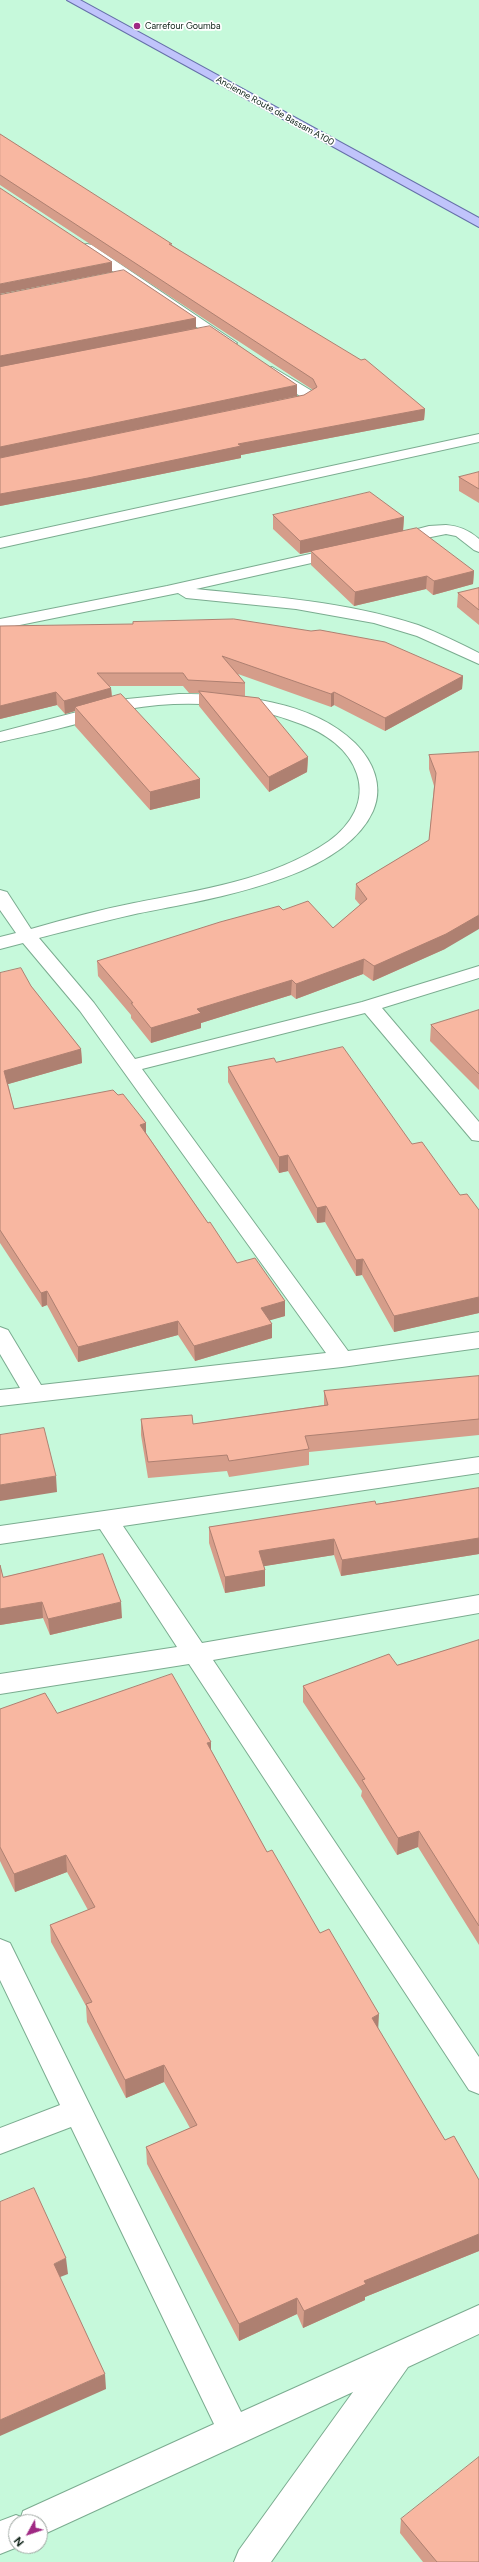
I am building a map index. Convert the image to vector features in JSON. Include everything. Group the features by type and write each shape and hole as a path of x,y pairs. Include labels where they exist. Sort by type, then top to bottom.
{"main road":[{"name":"Ancienne Route de Bassam A100","path":"72,0 479,223"}],"street":[{"path":"76,241 243,352"},
{"path":"112,278 127,275"},
{"path":"196,334 212,331"},
{"path":"262,364 307,394 308,398 304,401 272,407"},
{"path":"0,543 479,438"},
{"path":"383,542 437,530 451,530 461,533 479,547"},
{"path":"0,624 167,591 352,549"},
{"path":"167,591 310,606 360,615 403,626 444,642 479,659"},
{"path":"0,737 132,703 192,698 221,699 280,710 329,730 350,748 364,767 370,789 364,813 348,834 336,845 299,865 238,884 103,915 0,944"},
{"path":"0,896 27,936 87,1007 342,1359"},
{"path":"130,1066 369,1006 479,972"},
{"path":"369,1006 479,1135"},
{"path":"0,1335 34,1393"},
{"path":"0,1398 342,1359 479,1340"},
{"path":"0,1535 479,1465"},
{"path":"106,1519 193,1654 479,2080"},
{"path":"0,1684 193,1654 479,1604"},
{"path":"0,1951 234,2430"},
{"path":"0,2141 78,2111"},
{"path":"48,2516 479,2319"},
{"path":"251,2562 396,2358"}],"building":[{"path":"0,134 172,244 169,244 361,360 365,359 425,409 238,444 241,446 88,478 0,494 0,458 304,395 317,387 313,379 0,175"},
{"path":"0,188 112,262 0,284"},
{"path":"124,270 196,318 0,356 0,295"},
{"path":"210,326 297,385 0,447 0,367"},
{"path":"479,472 479,489 459,477"},
{"path":"370,492 404,517 300,541 273,515"},
{"path":"417,528 474,571 434,581 427,576 355,592 311,551"},
{"path":"479,588 479,610 458,593"},
{"path":"234,619 311,631 320,630 385,642 463,676 385,718 334,692 331,694 222,656 245,683 188,680 183,673 97,673 111,688 64,701 56,692 0,706 0,626 133,624 133,622"},
{"path":"199,691 259,698 308,757 269,777"},
{"path":"121,694 200,779 150,792 75,707"},
{"path":"479,752 479,915 446,934 374,966 364,959 296,984 292,980 197,1009 201,1013 151,1028 131,1003 133,1003 97,961 220,922 279,906 283,910 308,901 333,928 367,899 356,884 429,840 436,773 429,755"},
{"path":"21,968 31,986 81,1049 4,1071 14,1109 113,1090 118,1095 123,1094 146,1123 140,1125 208,1223 210,1222 237,1263 255,1258 285,1301 261,1308 272,1324 194,1346 178,1321 78,1347 47,1291 41,1293 0,1230 0,973"},
{"path":"479,1010 479,1074 431,1025"},
{"path":"343,1047 412,1144 422,1142 460,1195 467,1194 479,1210 479,1297 394,1316 363,1259 356,1260 326,1206 317,1208 288,1155 279,1157 228,1067 274,1058 276,1062"},
{"path":"479,1376 479,1419 305,1436 309,1449 229,1461 227,1455 148,1462 141,1419 192,1415 193,1424 328,1405 324,1391"},
{"path":"44,1428 56,1476 0,1485 0,1435"},
{"path":"479,1488 479,1538 342,1560 334,1539 259,1551 265,1570 225,1577 209,1527 375,1501 376,1504"},
{"path":"103,1554 121,1602 48,1619 42,1602 0,1609 0,1565 3,1577"},
{"path":"479,1640 479,1926 419,1831 398,1838 362,1780 365,1779 303,1686 389,1654 397,1665"},
{"path":"172,1674 211,1742 207,1743 267,1852 272,1850 320,1933 329,1929 379,2014 372,2018 445,2140 454,2136 479,2180 479,2234 364,2281 366,2284 304,2311 297,2298 239,2324 146,2147 197,2125 164,2065 125,2080 86,2004 92,2002 50,1925 95,1907 66,1855 14,1874 0,1847 0,1709 45,1693 57,1713"},
{"path":"34,2188 66,2258 54,2264 105,2374 0,2420 0,2202"},
{"path":"479,2457 479,2562 437,2562 401,2519"}],"place":[{"name":"Carrefour Goumba","path":"137,26"}]}
